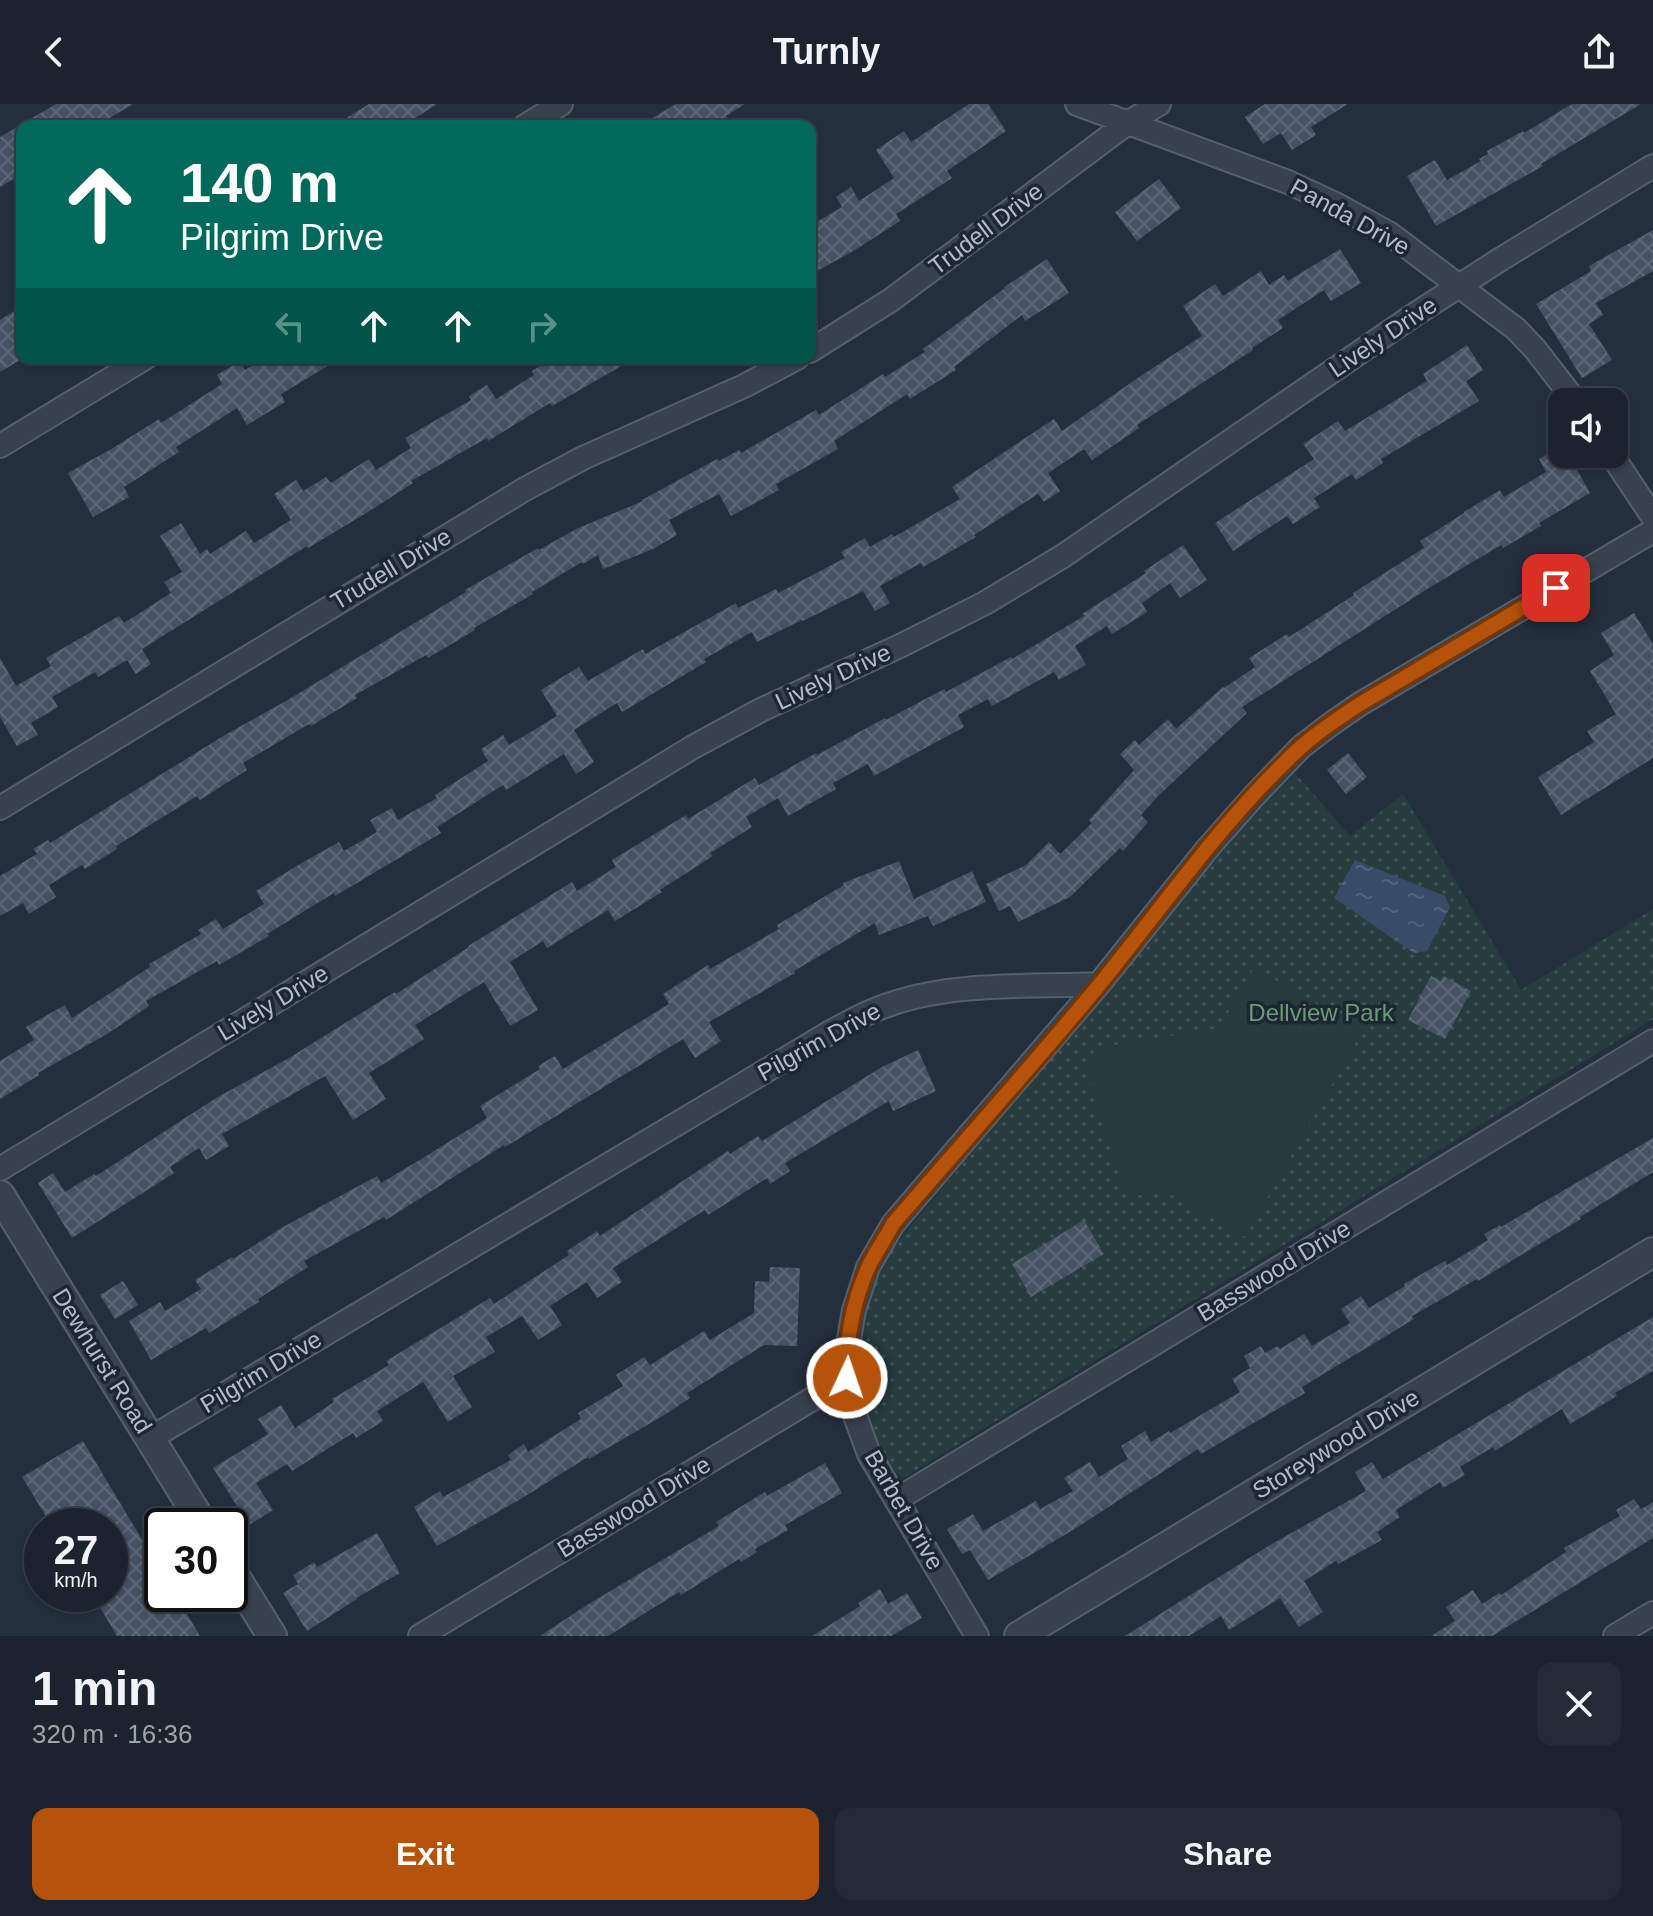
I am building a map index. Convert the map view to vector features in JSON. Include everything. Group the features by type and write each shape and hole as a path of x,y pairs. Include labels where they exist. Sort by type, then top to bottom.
{"street":[{"path":"535,120 561,104"},
{"name":"Panda Drive","path":"1077,104 1288,182 1390,234 1516,329 1565,388"},
{"name":"Trudell Drive","path":"816,347 891,300 1126,124 1159,104"},
{"name":"Lively Drive","path":"0,1169 693,747 761,710 985,603 1063,556 1459,285 1653,166"},
{"path":"0,446 135,364"},
{"name":"Trudell Drive","path":"0,808 525,489 583,458 744,386 786,364"},
{"path":"1620,468 1653,517"},
{"path":"1099,984 1217,838 1301,747 1360,704 1653,531"},
{"name":"Barbet Drive","path":"977,1636 869,1454 854,1413 847,1378 846,1356 854,1310 868,1267 893,1224 1099,984"},
{"name":"Pilgrim Drive","path":"151,1438 860,1017 890,1004 951,990 1099,984"},
{"name":"Basswood Drive","path":"896,1500 1653,1041"},
{"name":"Dewhurst Road","path":"0,1195 193,1508"},
{"name":"Storeywood Drive","path":"1019,1636 1653,1252"},
{"name":"Basswood Drive","path":"420,1636 847,1378"},
{"path":"248,1597 272,1636"},
{"path":"1615,1636 1653,1613"}],"green space":[{"name":"Dellview Park","path":"1295,773 1350,836 1403,794 1521,990 1653,909 1653,1019 903,1478 882,1451 866,1411 858,1368 858,1346 866,1302 884,1262 1248,821"},
{"path":"1254,968 1363,1030 1245,1237 1161,1189 1127,1199 1087,1072 1090,1057 1102,1047 1219,1028"}],"water":[{"path":"1355,860 1445,896 1450,907 1427,951 1414,953 1334,898"}],"building":[{"path":"56,104 133,104 106,120 29,120"},
{"path":"369,104 437,104 412,120 343,120"},
{"path":"676,104 745,104 726,116 728,120 649,120"},
{"path":"969,104 988,104 1006,131 947,171 952,178 896,214 900,221 816,272 816,222 842,207 836,197 851,187 859,201 894,178 876,150 904,131 911,142"},
{"path":"1265,104 1348,104 1311,127 1316,135 1292,150 1281,133 1263,144 1245,117"},
{"path":"1572,104 1641,104 1541,164 1543,166 1436,226 1407,176 1435,160 1447,180 1481,161 1479,159 1488,154 1487,151"},
{"path":"16,128 16,178 0,187 0,137"},
{"path":"1159,179 1181,208 1137,241 1115,212"},
{"path":"1653,230 1653,271 1596,303 1603,315 1589,324 1612,360 1582,378 1536,304 1591,271 1589,266"},
{"path":"1340,249 1361,283 1331,301 1324,290 1278,320 1283,328 1253,350 1137,425 1139,428 1092,460 1084,449 1048,473 1060,491 1044,502 1038,494 974,535 976,537 923,567 921,563 880,586 890,603 875,611 863,591 757,642 752,632 622,712 617,703 574,730 594,762 576,774 564,754 506,790 503,785 437,827 441,833 335,896 334,893 219,965 217,961 146,1001 149,1006 0,1099 0,1061 34,1040 26,1027 65,1005 72,1018 150,967 149,964 201,934 198,930 216,919 223,929 264,904 256,891 300,864 339,842 344,851 377,832 370,820 392,808 398,820 437,798 435,795 488,761 481,749 503,735 509,745 557,716 541,690 579,667 588,681 643,649 645,654 736,603 738,608 776,589 778,593 845,558 841,552 865,538 870,547 892,534 894,537 960,499 952,487 1054,419 1062,431 1202,336 1183,306 1215,284 1223,296 1261,271 1269,285 1284,275 1288,281"},
{"path":"1047,259 1069,293 1025,321 1022,315 954,367 956,370 910,399 907,394 834,441 838,449 776,484 779,490 731,516 719,494 669,520 677,535 653,549 603,569 598,555 582,562 428,658 426,655 355,695 357,698 311,726 309,724 243,763 247,770 200,800 197,796 85,869 82,865 49,885 56,897 29,914 23,903 0,916 0,876 37,854 33,849 48,840 50,843 538,548 643,501 717,459 719,461 739,450 741,453 816,410 819,415 883,374 885,377 925,352 923,349 1004,287"},
{"path":"16,310 16,363 0,372 0,320"},
{"path":"1467,345 1483,370 1466,381 1479,401 1381,459 1383,463 1356,480 1352,474 1314,498 1320,507 1293,524 1287,516 1233,551 1215,523 1314,459 1303,444 1338,421 1345,431 1427,381 1423,374"},
{"path":"235,364 242,364 245,370 255,364 331,364 281,394 285,402 247,425 237,408 176,447 179,452 124,487 129,497 93,517 68,473 159,419 161,423 222,384 217,375"},
{"path":"543,364 625,364 411,481 413,483 368,512 307,546 142,649 151,664 136,674 127,660 98,677 95,672 52,697 58,707 31,723 38,735 17,746 0,717 0,658 16,686 51,666 46,658 119,616 124,623 171,593 164,582 182,572 160,536 181,523 200,554 207,549 210,554 246,531 254,543 291,520 274,494 296,480 303,491 326,477 331,483 369,459 376,470 411,448 405,438 471,400 469,396 487,385 496,399 534,375 532,371"},
{"path":"1548,454 1548,468 1576,468 1590,493 1539,523 1541,526 1503,548 1501,545 1429,588 1242,707 1247,713 1141,815 1148,822 1123,851 1120,848 1070,897 1018,922 1010,906 999,911 986,884 1026,865 1049,842 1060,854 1092,823 1089,820 1134,770 1120,754 1135,740 1139,745 1168,719 1176,729 1223,687 1255,667 1249,658 1287,634 1289,637 1424,548 1420,541 1464,512 1500,490 1504,497 1546,472 1539,459"},
{"path":"1183,545 1207,580 1180,598 1170,583 1142,603 1147,612 1112,634 1107,626 1075,646 1086,665 1059,680 1054,672 992,706 988,699 958,715 964,727 874,776 868,764 833,783 836,789 788,816 778,798 746,817 752,827 710,853 713,856 660,890 662,892 615,921 608,910 547,948 543,941 510,962 538,1010 510,1026 484,982 415,1025 424,1039 369,1073 386,1099 353,1120 325,1076 222,1134 229,1146 206,1160 199,1148 170,1167 174,1173 72,1238 38,1183 53,1173 65,1192 94,1174 96,1176 216,1098 396,994 572,882 577,891 616,867 612,860 686,815 688,819 755,778 759,785 885,718 1012,659 1084,616 1082,614"},
{"path":"1634,613 1653,644 1653,758 1561,815 1538,777 1594,742 1587,731 1616,714 1590,671 1614,655 1601,633"},
{"path":"1348,753 1367,777 1346,794 1327,770"},
{"path":"899,861 914,899 972,871 986,902 933,926 928,916 879,935 875,923 709,1022 721,1041 695,1058 683,1039 504,1145 386,1220 384,1217 304,1261 308,1267 209,1333 206,1328 151,1360 129,1321 160,1302 165,1311 201,1289 195,1280 232,1257 377,1176 381,1183 418,1161 487,1118 480,1106 540,1069 538,1066 555,1056 563,1069 669,1004 663,994 708,965 710,969 779,929 777,925 843,883"},
{"path":"1431,976 1441,981 1443,976 1471,991 1445,1039 1408,1020"},
{"path":"918,1050 936,1091 893,1111 889,1101 785,1163 790,1171 770,1184 767,1178 708,1215 705,1210 613,1268 622,1282 597,1298 587,1282 550,1306 562,1325 538,1340 522,1316 486,1337 495,1352 453,1376 472,1407 448,1422 423,1382 377,1411 383,1421 356,1438 353,1433 292,1471 287,1464 256,1483 273,1510 249,1525 248,1508 238,1508 213,1468 268,1434 258,1419 281,1405 295,1428 334,1402 332,1399 389,1365 386,1361 490,1298 494,1304 569,1255 567,1251 597,1231 600,1236 728,1151 730,1154 758,1136 762,1141 882,1067"},
{"path":"1653,1138 1653,1172 1478,1281 1412,1316 1414,1319 1302,1387 1305,1393 1201,1454 1198,1449 1073,1530 988,1580 970,1550 962,1554 947,1529 973,1514 983,1531 1036,1501 1040,1509 1073,1491 1064,1478 1090,1462 1099,1477 1128,1459 1121,1446 1145,1431 1151,1442 1240,1392 1232,1379 1250,1368 1244,1356 1261,1346 1265,1353 1278,1346 1280,1349 1304,1334 1312,1346 1350,1323 1341,1309 1361,1296 1369,1308 1404,1284 1445,1261 1447,1265 1488,1240 1484,1234"},
{"path":"1084,1220 1104,1254 1031,1297 1012,1264"},
{"path":"770,1267 800,1268 797,1346 764,1345 687,1393 690,1398 666,1414 437,1546 414,1507 440,1491 443,1497 511,1460 508,1455 524,1444 528,1452 581,1419 578,1413 623,1386 616,1375 644,1357 650,1365 704,1331 710,1340 754,1313 755,1281 769,1282"},
{"path":"123,1281 138,1305 115,1319 100,1295"},
{"path":"1653,1317 1653,1371 1570,1424 1562,1409 1495,1451 1493,1447 1460,1467 1465,1475 1443,1488 1440,1482 1396,1510 1400,1517 1377,1532 1382,1540 1338,1564 1336,1561 1304,1581 1323,1612 1299,1627 1280,1598 1229,1630 1221,1616 1189,1636 1125,1636 1270,1545 1366,1491 1355,1472 1372,1462 1383,1479"},
{"path":"83,1441 123,1508 40,1508 22,1477"},
{"path":"825,1463 842,1493 785,1525 788,1530 755,1549 757,1552 741,1562 739,1559 681,1595 679,1592 608,1636 540,1636 719,1526 716,1522 765,1492 767,1496"},
{"path":"1634,1499 1641,1509 1653,1502 1653,1538 1492,1636 1431,1636 1455,1621 1446,1607 1473,1590 1482,1604 1499,1593 1501,1595 1566,1552 1564,1548 1620,1516 1616,1510"},
{"path":"128,1516 144,1543 144,1612 186,1612 200,1636 117,1636 103,1612 128,1612"},
{"path":"377,1533 400,1573 307,1631 283,1593 298,1584 293,1575 314,1562 317,1567"},
{"path":"880,1589 888,1604 907,1593 922,1618 891,1636 812,1636 860,1606 858,1603"}],"route":[{"path":"847,1378 846,1356 854,1310 868,1267 893,1224 1099,984 1208,848 1254,796 1301,747 1360,704 1556,588"}]}
